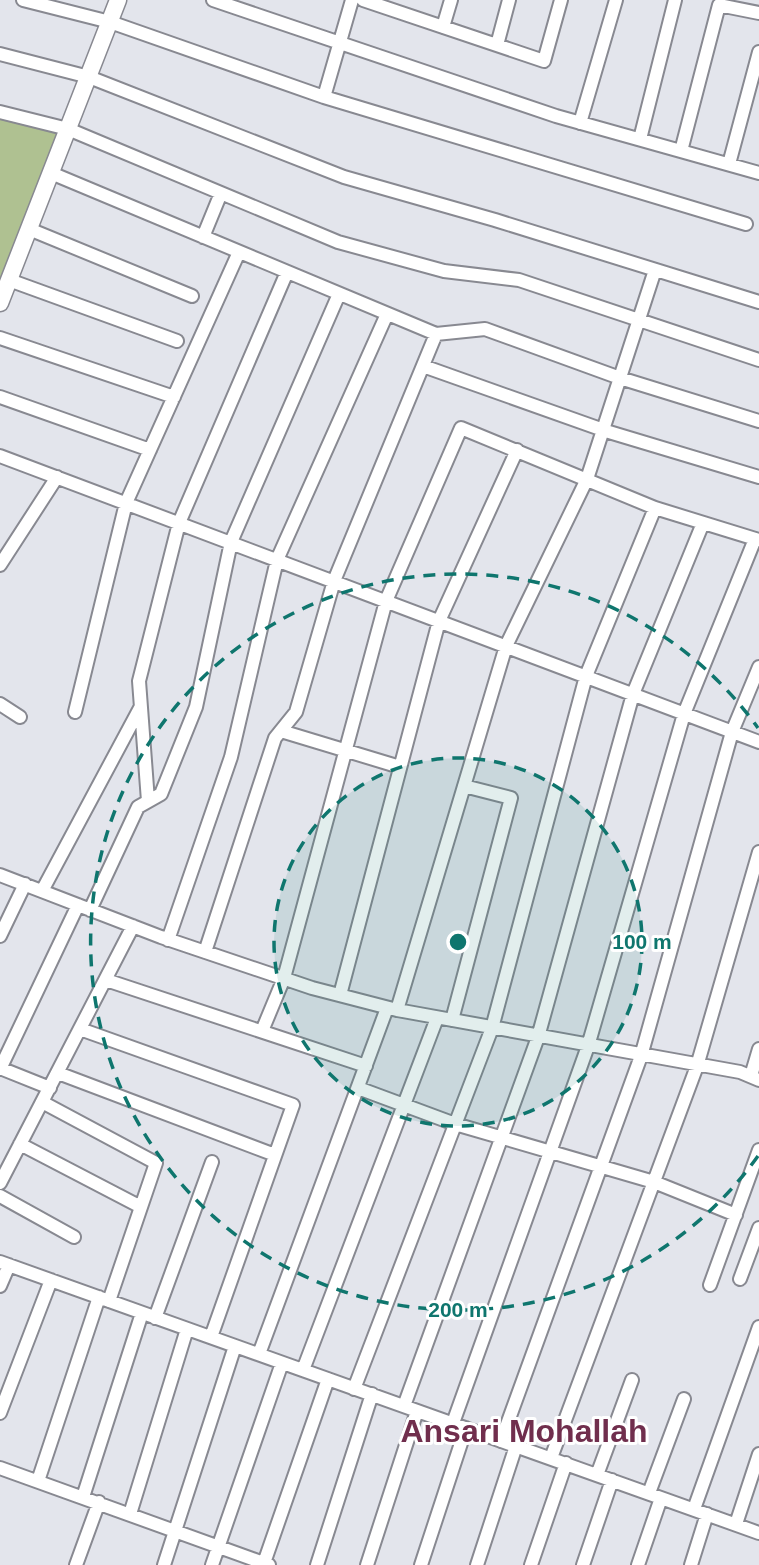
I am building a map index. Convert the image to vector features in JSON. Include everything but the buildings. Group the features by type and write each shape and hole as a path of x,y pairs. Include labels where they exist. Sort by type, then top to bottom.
{"street":[{"path":"23,0 110,22 324,97 746,224"},
{"path":"0,303 118,0"},
{"path":"213,0 580,123 759,173"},
{"path":"324,97 352,0"},
{"path":"363,0 399,6 443,27 544,61 561,0"},
{"path":"443,27 450,0"},
{"path":"497,45 509,0"},
{"path":"580,123 616,0"},
{"path":"639,139 675,0"},
{"path":"681,151 719,5 759,13"},
{"path":"729,164 759,52"},
{"path":"0,54 89,77 344,177 759,302"},
{"path":"0,112 68,129 338,242 444,271 519,280 759,360"},
{"path":"51,173 436,334 485,329 620,378 759,421"},
{"path":"203,237 221,193"},
{"path":"29,229 192,296"},
{"path":"75,712 126,503 239,252"},
{"path":"258,1354 366,1066 392,1009 506,646 587,479 655,270"},
{"path":"148,801 139,681 179,523 287,272"},
{"path":"9,280 177,341"},
{"path":"50,1087 0,1068 138,807 161,794 196,707 231,542 339,294"},
{"path":"168,940 231,757 277,560 387,314"},
{"path":"205,952 275,738 296,712 334,581 436,334"},
{"path":"0,338 174,397"},
{"path":"423,366 603,430 759,477"},
{"path":"0,397 150,450"},
{"path":"262,1031 284,978 386,601 461,428 655,508 757,540 684,714 588,1046 453,1423"},
{"path":"340,995 439,621 517,450"},
{"path":"0,456 759,742"},
{"path":"0,565 57,477"},
{"path":"355,1388 492,1028 586,676 655,508"},
{"path":"367,1565 410,1408 538,1037 633,694 703,523"},
{"path":"501,1441 640,1056 732,732 759,667"},
{"path":"0,704 20,717"},
{"path":"42,891 140,707"},
{"path":"281,731 400,768"},
{"path":"452,1020 511,798 464,786"},
{"path":"551,1458 697,1066 759,852"},
{"path":"0,875 168,940 284,978 392,1009 755,1078 759,1049"},
{"path":"0,936 25,884"},
{"path":"0,1183 133,926"},
{"path":"106,980 366,1066"},
{"path":"303,1370 437,1018"},
{"path":"80,1029 293,1105 211,1337"},
{"path":"58,1073 275,1155"},
{"path":"358,1088 455,1124 654,1182 736,1215"},
{"path":"38,1481 156,1163 42,1102"},
{"path":"20,1144 141,1207"},
{"path":"710,1285 759,1150"},
{"path":"155,1318 212,1163"},
{"path":"0,1196 74,1237"},
{"path":"740,1279 759,1228"},
{"path":"0,1286 5,1264 759,1533"},
{"path":"0,1413 51,1280"},
{"path":"83,1497 142,1313"},
{"path":"694,1509 759,1327"},
{"path":"130,1514 187,1329"},
{"path":"164,1565 235,1346"},
{"path":"212,1565 282,1363"},
{"path":"0,1468 261,1563 328,1379"},
{"path":"597,1475 632,1380"},
{"path":"317,1565 372,1395"},
{"path":"638,1565 684,1399"},
{"path":"421,1565 466,1428"},
{"path":"477,1565 516,1446"},
{"path":"736,1524 759,1454"},
{"path":"531,1565 566,1463"},
{"path":"583,1565 612,1480"},
{"path":"76,1565 99,1502"},
{"path":"691,1565 707,1514"}],"green space":[{"path":"0,107 71,123 0,302"}],"district":[{"name":"Ansari Mohallah","path":"524,1431"}]}
